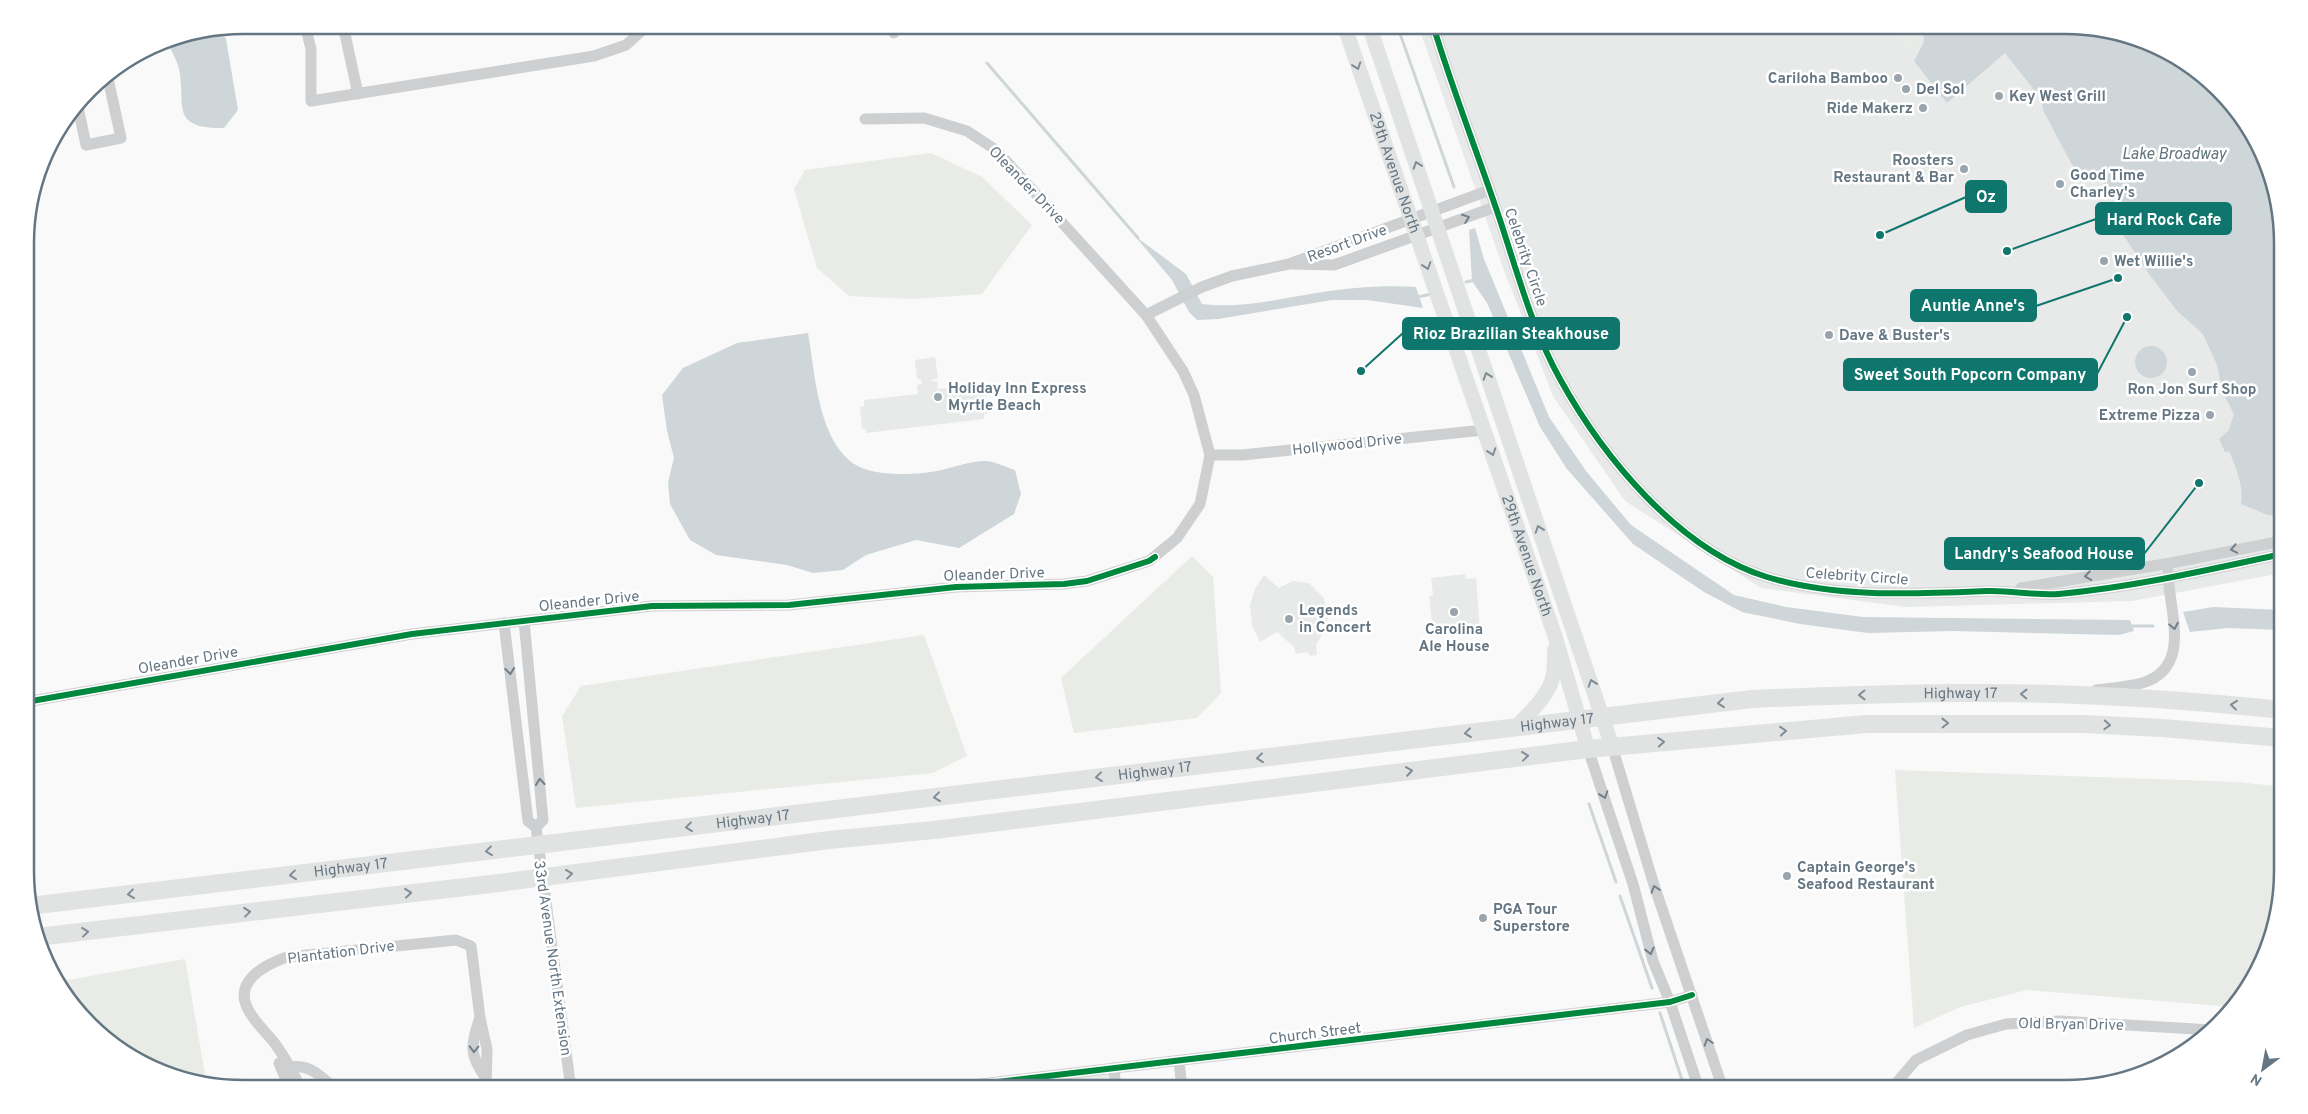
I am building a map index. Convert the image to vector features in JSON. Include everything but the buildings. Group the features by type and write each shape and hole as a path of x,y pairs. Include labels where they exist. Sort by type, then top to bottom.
{"highway":[{"name":"Highway 17","path":"37,905 1752,699 1965,693 2073,694 2202,702 2274,709"},
{"name":"Highway 17","path":"44,936 543,877 829,840 934,830 1612,746 1886,724 2084,724 2274,737"}],"main road":[{"name":"29th Avenue North","path":"1347,34 1555,636 1588,749"},
{"name":"29th Avenue North","path":"1372,34 1433,212 1436,229 1612,746"},
{"path":"1516,727 1537,704 1549,687 1553,676 1555,636"}],"street":[{"path":"307,34 311,49 311,101 594,56 626,45 638,34"},
{"path":"345,34 358,94"},
{"name":"Celebrity Circle","path":"1436,34 1536,327 1559,376 1588,426 1614,461 1654,504 1695,538 1758,573 1808,587 1872,591 2012,590 2054,594 2096,590 2168,578 2274,556"},
{"path":"79,113 86,145 121,138 109,83"},
{"name":"Oleander Drive","path":"34,701 412,634 652,606 789,605 956,587 1049,586 1087,581 1149,561 1177,538 1200,504 1210,455 1194,395 1182,371 1146,315 996,150 967,131 924,118 866,119"},
{"path":"1433,212 1490,190"},
{"name":"Celebrity Circle","path":"1436,229 1495,207"},
{"name":"Resort Drive","path":"1146,315 1202,287 1232,276 1289,264 1433,212"},
{"name":"Resort Drive","path":"1289,264 1334,265 1436,229"},
{"name":"Hollywood Drive","path":"1210,455 1260,453 1484,430"},
{"name":"Celebrity Circle","path":"2012,590 2046,582 2171,563 2274,543"},
{"path":"2073,694 2140,684 2150,680 2164,670 2173,652 2176,637 2170,606 2168,578 2171,563"},
{"name":"33rd Avenue North Extension","path":"524,621 543,820 536,827 537,845 571,1080"},
{"name":"33rd Avenue North Extension","path":"504,623 528,821 536,827"},
{"name":"29th Avenue North","path":"1612,746 1654,885 1720,1080"},
{"name":"29th Avenue North","path":"1588,749 1633,884 1653,961 1670,1002 1696,1080"},
{"name":"Plantation Drive","path":"295,1080 267,1034 249,1011 245,998 245,989 250,977 268,964 286,957 456,940 471,946 480,1018 487,1049 485,1080"},
{"name":"Church Street","path":"1014,1080 1670,1002 1692,995"},
{"name":"Old Bryan Drive","path":"1899,1080 1916,1060 1968,1035 2006,1024 2060,1021 2201,1029"},
{"path":"1179,1061 1181,1080"},
{"path":"286,1068 306,1067 325,1080"},
{"name":"Plantation Drive","path":"286,1068 288,1080"},
{"path":"1114,1068 1115,1080"}],"shaded area":[{"path":"1421,34 2079,34 2119,41 2158,55 2181,69 2203,86 2231,116 2253,150 2270,202 2274,229 2274,574 2132,601 1906,607 1761,588 1625,501 1553,396 1502,265"},
{"path":"1894,34 1916,34 1915,44 1910,53"},
{"path":"931,153 982,177 1032,225 982,294 913,299 849,296 817,268 794,189 805,170"},
{"name":"Holiday Inn Express Myrtle Beach","path":"935,357 938,378 932,380 933,382 937,381 938,389 982,384 982,391 985,390 988,413 984,414 984,419 866,433 866,429 862,429 860,407 864,406 864,400 918,394 917,385 922,384 921,379 917,379 915,360"},
{"path":"1192,556 1213,577 1221,693 1197,718 1074,733 1061,678"},
{"name":"Carolina Ale House","path":"1465,574 1466,579 1476,578 1480,630 1442,634 1441,629 1433,630 1429,596 1433,595 1431,578"},
{"name":"Legends in Concert","path":"1264,575 1279,588 1293,581 1309,583 1323,597 1329,614 1325,631 1316,644 1317,655 1310,656 1307,652 1296,654 1294,647 1277,632 1260,642 1252,625 1250,605 1255,589"},
{"path":"924,635 967,756 933,773 576,808 562,716 581,686"},
{"path":"1895,770 2238,782 2274,786 2274,885 2270,912 2253,964 2224,1006 2027,990 1960,1007 1914,1028"},
{"path":"185,959 205,1076 176,1069 150,1059 127,1045 95,1019 65,981"},
{"path":"1114,1068 1114,1080 1056,1080"}],"water":[{"name":"Lake Broadway","path":"1923,34 2079,34 2119,41 2158,55 2181,69 2213,95 2231,116 2248,141 2249,148 2255,156 2263,176 2270,202 2274,229 2274,515 2268,515 2241,504 2242,497 2237,470 2229,451 2225,452 2219,439 2229,430 2234,414 2223,393 2217,365 2203,334 2178,312 2149,274 2116,224 2127,215 2094,170 2084,179 2071,163 2043,110 2042,100 2005,53 1947,103 1914,61 1924,42"},
{"path":"224,35 238,110 224,128 194,124 187,118 183,111 178,65 170,47 189,41"},
{"path":"1475,228 1484,259 1549,417 1586,471 1631,525 1734,595 1786,607 1863,617 2130,620 2134,631 2119,635 1953,631 1868,633 1800,624 1742,612 1704,592 1633,544 1567,469 1540,427 1487,303 1472,281 1469,230"},
{"path":"1135,236 1186,274 1202,304 1259,303 1341,290 1404,286 1416,287 1423,308 1367,300 1332,300 1218,319 1197,320 1189,312 1172,280"},
{"path":"808,333 820,405 833,440 843,454 863,469 892,474 931,472 977,461 999,464 1015,470 1021,494 1014,514 959,548 916,540 866,555 843,570 813,573 787,565 716,555 690,540 670,504 668,482 674,458 667,431 662,395 683,368 737,343"},
{"path":"2151,346 2157,347 2162,351 2166,356 2166,368 2162,373 2157,377 2151,378 2145,377 2140,373 2136,368 2135,362 2136,356 2140,351 2145,347"},
{"path":"2213,607 2274,610 2274,630 2228,628 2190,632 2183,612"}],"waterway":[{"path":"1400,34 1454,187"},
{"path":"987,63 1138,238"},
{"path":"1466,282 1475,280"},
{"path":"1418,297 1431,294"},
{"path":"2130,626 2153,626"},
{"path":"1589,804 1616,882"},
{"path":"1620,896 1652,988"},
{"path":"1660,1013 1682,1080"}],"cycle path":[{"path":"1436,34 1532,318 1560,379 1598,439 1621,469 1674,523 1704,546 1735,564 1767,577 1821,588 1876,593 1996,591 2059,594 2143,582 2274,556"},
{"path":"34,701 412,634 652,606 789,605 956,587 1064,584 1087,581 1149,561 1155,557"},
{"path":"1015,1080 1670,1002 1692,995"}],"place":[{"name":"Cariloha Bamboo","path":"1898,78"},
{"name":"Del Sol","path":"1906,89"},
{"name":"Key West Grill","path":"1999,96"},
{"name":"Ride Makerz","path":"1923,108"},
{"name":"Roosters Restaurant & Bar","path":"1964,169"},
{"name":"Good Time Charley's","path":"2060,184"},
{"name":"Oz","path":"1880,235"},
{"name":"Hard Rock Cafe","path":"2007,251"},
{"name":"Wet Willie's","path":"2104,261"},
{"name":"Auntie Anne's","path":"2118,278"},
{"name":"Sweet South Popcorn Company","path":"2127,317"},
{"name":"Dave & Buster's","path":"1829,335"},
{"name":"Rioz Brazilian Steakhouse","path":"1361,371"},
{"name":"Ron Jon Surf Shop","path":"2192,372"},
{"name":"Holiday Inn Express Myrtle Beach","path":"938,397"},
{"name":"Extreme Pizza","path":"2210,415"},
{"name":"Landry's Seafood House","path":"2199,483"},
{"name":"Carolina Ale House","path":"1454,612"},
{"name":"Legends in Concert","path":"1289,619"},
{"name":"Captain George's Seafood Restaurant","path":"1787,876"},
{"name":"PGA Tour Superstore","path":"1483,918"}]}
